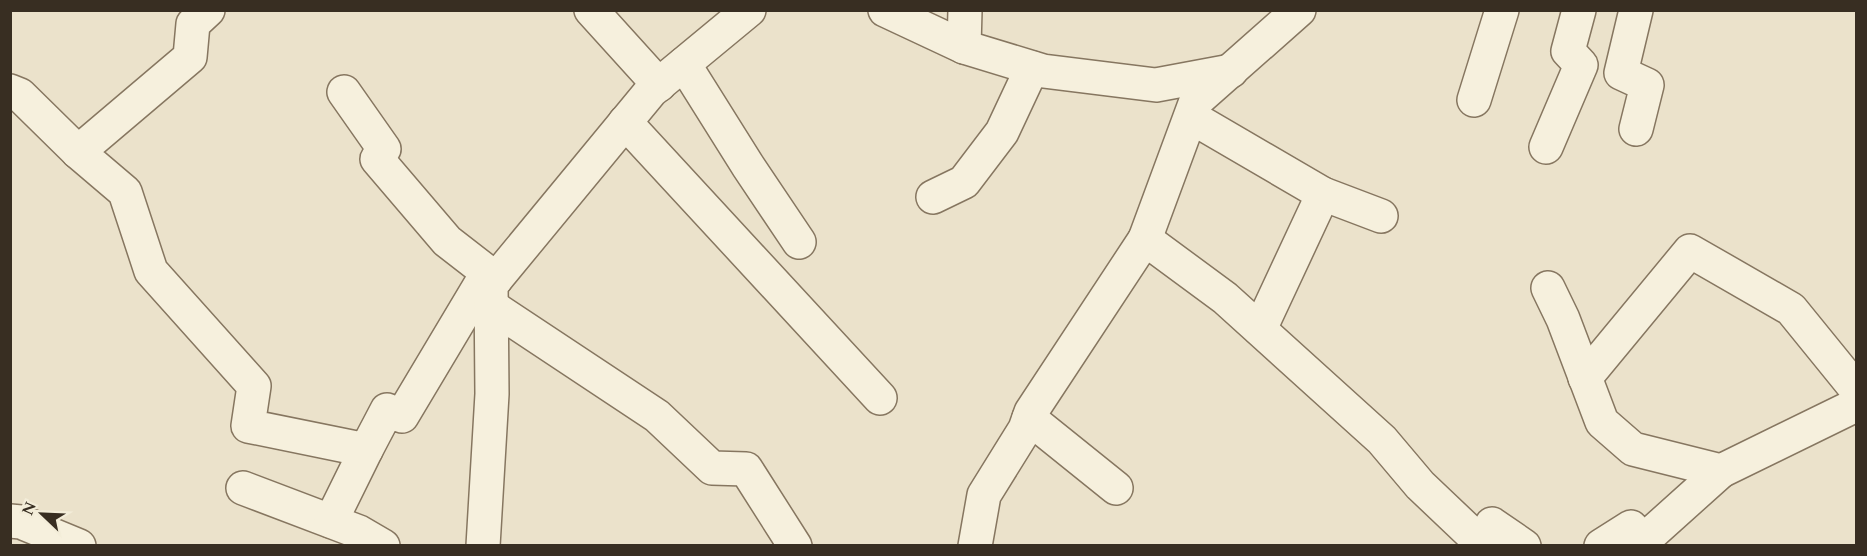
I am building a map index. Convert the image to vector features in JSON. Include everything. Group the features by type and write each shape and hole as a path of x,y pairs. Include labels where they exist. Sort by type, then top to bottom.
{"street":[{"path":"78,152 190,57 193,24 208,10"},
{"path":"591,10 659,86"},
{"path":"331,521 387,410 402,416 492,286 625,122 659,86 749,10"},
{"path":"885,10 964,47 1032,68 1156,85 1231,71"},
{"path":"964,47 965,10"},
{"path":"975,546 984,495 1025,429 1031,411 1145,239 1196,101 1299,10"},
{"path":"1474,100 1502,10"},
{"path":"1546,147 1581,64 1568,51 1579,10"},
{"path":"1636,10 1621,72 1647,85 1636,129"},
{"path":"684,64 799,242"},
{"path":"933,197 964,182 1002,132 1032,68"},
{"path":"10,91 20,95 78,152 125,192 151,272 254,386 249,426 366,450"},
{"path":"344,92 384,149 377,159 447,241 492,286 657,416 712,468 746,469 795,546"},
{"path":"1191,117 1323,194 1381,216"},
{"path":"625,122 880,398"},
{"path":"1260,329 1323,194"},
{"path":"1145,239 1225,298 1382,440 1420,484 1479,544 1492,524 1524,546"},
{"path":"1585,378 1690,251 1791,309 1857,389"},
{"path":"483,546 492,394 492,286"},
{"path":"1548,288 1563,320 1602,422 1633,449 1721,471"},
{"path":"1601,546 1631,527 1643,541 1721,471 1857,405"},
{"path":"1029,418 1116,488"},
{"path":"243,488 359,532 382,546"},
{"path":"10,521 21,522 79,546"}]}
